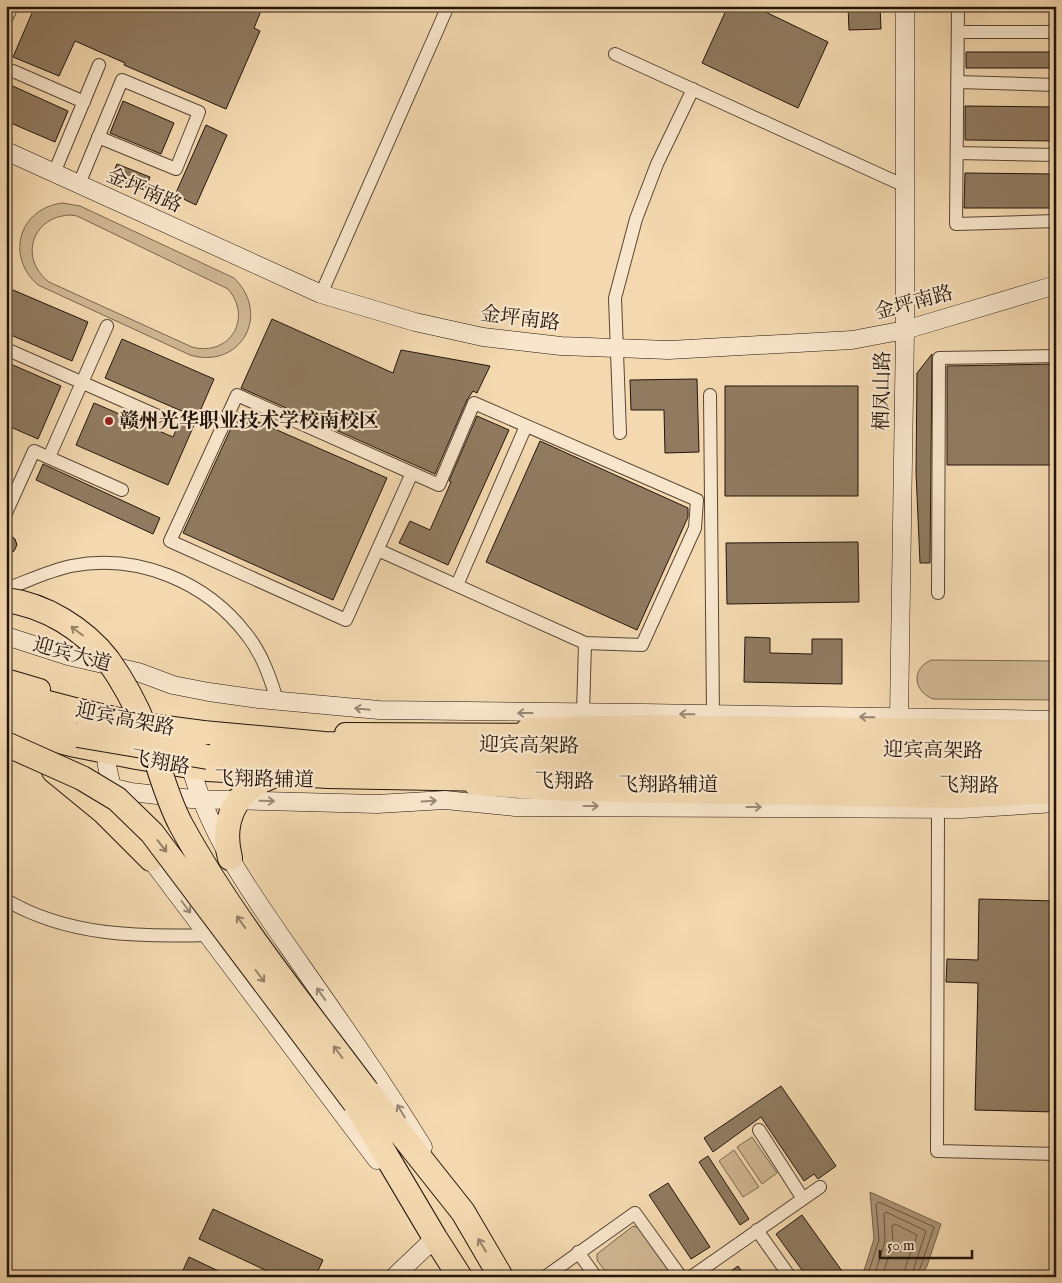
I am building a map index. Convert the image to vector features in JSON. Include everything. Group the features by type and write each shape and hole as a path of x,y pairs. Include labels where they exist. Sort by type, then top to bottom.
{"highway":[{"path":"6,600 55,616 79,631 107,659 127,690 145,728 165,790 201,862 361,1097 435,1238 460,1277"},
{"name":"迎宾高架路","path":"6,692 135,724 203,734 324,744 1056,752"},
{"name":"迎宾高架路","path":"6,715 78,735 208,757 327,766 1056,775"},
{"path":"441,733 648,727 1056,732"},
{"path":"6,740 57,773 104,812 151,859"},
{"path":"6,744 82,778 117,800 152,833 361,1097 463,1212 501,1277"},
{"path":"230,858 226,837 227,827 238,800 256,784 276,775"},
{"path":"448,781 567,789 956,796 1056,791"}],"main road":[{"name":"迎宾大道","path":"6,679 108,706"},
{"path":"108,706 141,714 180,719 324,732 1056,741"},
{"name":"飞翔路","path":"6,729 75,747 207,771 276,775 448,781 1056,787"}],"street":[{"path":"6,20 12,6"},
{"path":"321,294 448,6"},
{"name":"栖凤山路","path":"899,717 905,330 905,6"},
{"path":"958,6 956,224 1056,221"},
{"path":"958,32 1056,32"},
{"path":"615,54 905,186"},
{"path":"54,173 99,65"},
{"path":"13,71 84,102"},
{"path":"79,184 98,137 122,80 199,112 176,169 98,137"},
{"path":"958,82 1056,85"},
{"path":"620,433 615,298 636,219 657,164 693,89"},
{"name":"金坪南路","path":"6,151 321,294 415,322 483,337 561,346 669,350 852,340 905,330 1056,285"},
{"path":"957,153 1056,155"},
{"path":"49,457 107,326"},
{"path":"6,349 158,416"},
{"path":"938,593 939,358 1056,356"},
{"path":"378,550 585,643 642,644 694,528 697,500 474,403 439,485 237,395 170,541 346,620 412,473"},
{"path":"710,395 713,714"},
{"path":"457,585 526,426"},
{"path":"6,513 34,450 122,490"},
{"path":"6,590 54,570 90,564 108,563 135,566 179,579 224,609 248,636 266,666 277,700 379,710 1056,720"},
{"name":"迎宾大道","path":"6,636 68,656 138,672 173,685 209,692 277,700"},
{"path":"583,713 585,643"},
{"path":"108,706 105,753 111,787 121,814 130,830 207,935 341,1109 435,1238 394,1277"},
{"path":"180,719 191,768 202,799 217,835 230,858 265,914 389,1091 463,1212"},
{"path":"6,755 57,773 111,787"},
{"name":"飞翔路辅道","path":"111,787 131,792 202,799 377,804 445,800 515,807 961,809 1056,803"},
{"path":"938,809 937,1151 1056,1154"},
{"path":"6,900 40,917 75,928 141,935 207,935"},
{"path":"759,1130 803,1199"},
{"path":"691,1277 820,1187"},
{"path":"545,1277 635,1213 681,1277"},
{"path":"758,1230 790,1277"},
{"path":"578,1252 596,1277"}],"shaded area":[{"path":"63,203 80,206 234,278 245,293 250,308 250,323 245,336 236,347 223,354 208,358 190,355 38,285 28,273 22,261 20,248 22,235 27,223 36,214 48,207","holes":["70,215 77,216 228,289 235,300 238,312 238,323 234,333 227,341 217,346 205,349 192,347 49,282 40,273 34,262 32,251 38,231 46,223 57,218"]},
{"path":"931,660 1056,661 1056,700 933,699 921,691 917,680 920,669"},
{"path":"752,1137 777,1173 762,1184 737,1147"},
{"path":"734,1150 759,1187 743,1197 719,1161"},
{"path":"633,1226 639,1228 673,1277 609,1277 597,1260 597,1254"}],"water":[{"path":"870,1192 941,1224 927,1266 921,1277 862,1277 874,1239"}],"building":[{"path":"35,6 263,6 254,28 260,31 226,109 124,65 125,63 75,41 59,76 13,57"},
{"path":"728,6 753,6 828,42 798,108 702,63"},
{"path":"848,6 880,6 881,29 849,30"},
{"path":"966,52 1056,52 1056,68 966,68"},
{"path":"6,83 68,111 55,142 6,121"},
{"path":"123,101 174,123 161,154 110,133"},
{"path":"965,106 1056,107 1056,141 965,140"},
{"path":"206,125 227,135 196,205 175,195"},
{"path":"117,164 150,177 145,191 111,178"},
{"path":"965,173 1056,174 1056,208 964,208"},
{"path":"6,287 88,322 72,361 6,333"},
{"path":"272,319 393,373 401,350 490,366 477,393 473,391 467,400 435,474 241,388"},
{"path":"122,339 214,379 168,485 76,445 94,403 173,437 184,412 105,378"},
{"path":"932,354 930,563 920,563 916,472 917,373"},
{"path":"6,362 61,386 38,439 6,425"},
{"path":"1056,364 1056,465 947,465 947,366"},
{"path":"697,379 699,452 665,453 664,410 631,410 630,380"},
{"path":"725,386 858,386 858,496 725,496"},
{"path":"238,413 387,478 333,600 183,533"},
{"path":"477,416 509,430 448,565 399,543 410,521 430,530"},
{"path":"540,441 688,508 688,517 637,630 486,562"},
{"path":"43,464 160,518 153,534 36,480"},
{"path":"6,531 15,539 17,545 14,551 6,555"},
{"path":"858,542 859,602 727,604 726,543"},
{"path":"745,637 770,638 770,653 812,654 812,639 842,639 842,684 744,682"},
{"path":"979,899 1056,901 1055,1112 975,1110 978,983 946,982 947,959 978,960"},
{"path":"781,1086 836,1166 818,1179 814,1174 804,1181 761,1117 713,1152 704,1138"},
{"path":"708,1156 749,1219 740,1225 699,1162"},
{"path":"668,1183 710,1247 691,1259 649,1195"},
{"path":"213,1209 323,1260 315,1277 280,1277 199,1239"},
{"path":"802,1215 842,1271 833,1277 807,1277 776,1234"},
{"path":"189,1257 231,1277 180,1277"},
{"path":"738,1266 746,1277 723,1277"}],"place":[{"name":"赣州光华职业技术学校南校区","path":"109,421"}]}
